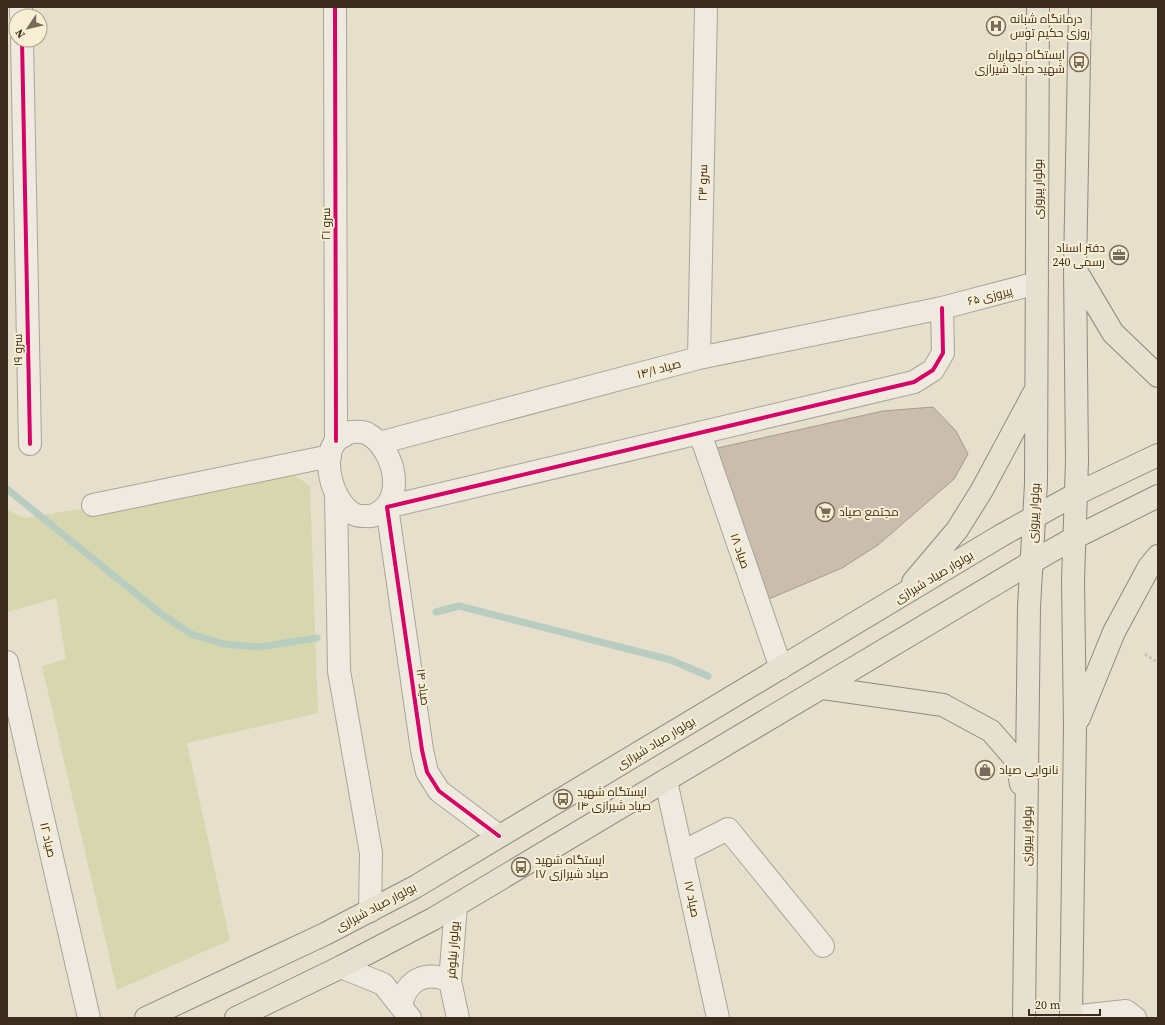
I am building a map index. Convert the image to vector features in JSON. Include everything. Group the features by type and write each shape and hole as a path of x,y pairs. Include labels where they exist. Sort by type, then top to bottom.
{"main road":[{"name":"بولوار پیروزی","path":"1024,1018 1029,607 1036,484 1038,7"},
{"path":"1071,1018 1075,727 1073,581 1076,494 1075,268 1080,7"},
{"path":"1075,268 1113,332 1158,376"},
{"path":"901,597 957,530 982,490 1036,390"},
{"name":"بولوار صیاد شیرازی","path":"146,1018 304,944 415,887 1034,517 1076,494 1158,455"},
{"path":"236,1018 342,967 456,906 1032,562 1074,538 1158,496"},
{"path":"1075,727 1114,632 1149,567 1158,556"},
{"path":"823,688 943,705 991,731 1017,760 1027,824"}],"street":[{"name":"سرو ۲۱","path":"333,449 335,7"},
{"name":"سرو ۲۳","path":"699,358 706,7"},
{"name":"سرو ۱۹","path":"22,48 30,444"},
{"name":"پیروزی ۶۵","path":"942,308 1037,283"},
{"path":"333,449 329,470 336,494 343,506 356,516 373,516 386,507 914,382 933,370 943,354 942,308"},
{"name":"صیاد ۱۴/۱","path":"379,443 699,358 942,308"},
{"path":"93,505 333,449 350,432 367,433 379,443 387,454 394,479 393,492 386,507"},
{"name":"صیاد ۱۸","path":"700,433 781,668"},
{"path":"336,494 340,671 371,853 370,911"},
{"name":"صیاد ۱۴","path":"386,507 422,750 427,772 439,791 500,836"},
{"name":"صیاد ۱۲","path":"7,662 89,1018"},
{"name":"صیاد ۱۷","path":"666,781 718,1018"},
{"path":"682,852 728,829 823,946"},
{"name":"بولوار نیلوفر","path":"456,906 450,981 458,1018"},
{"path":"342,967 383,984 405,1012"},
{"path":"405,1012 403,997 414,982 432,976 450,981"},
{"path":"1071,1018 1126,1011 1135,1018"}],"path":[{"path":"1145,654 1158,663"}],"green space":[{"path":"293,474 310,486 318,713 187,743 230,940 117,990 42,666 66,659 56,598 7,612 7,510 25,518"}],"building":[{"name":"مجتمع صیاد","path":"933,407 956,431 968,454 954,479 878,545 842,568 764,601 713,449 883,411"}],"waterway":[{"path":"7,489 160,613 191,634 224,644 259,647 317,638"},
{"path":"436,612 459,606 671,660 708,676"}],"cycle path":[{"path":"335,7 336,441"},
{"path":"22,48 30,444"},
{"path":"499,836 439,791 427,772 422,750 387,507 914,382 933,370 943,353 942,308"}],"place":[{"name":"درمانگاه شبانه روزی حکیم توس","path":"996,26"},
{"name":"ایستگاه چهارراه شهید صیاد شیرازی","path":"1079,62"},
{"name":"دفتر اسناد رسمی 240","path":"1119,255"},
{"name":"مجتمع صیاد","path":"825,512"},
{"name":"نانوایی صیاد","path":"985,770"},
{"name":"ایستگاه شهید صیاد شیرازی ۱۴","path":"563,799"},
{"name":"ایستگاه شهید صیاد شیرازی ۱۷","path":"521,867"}]}
